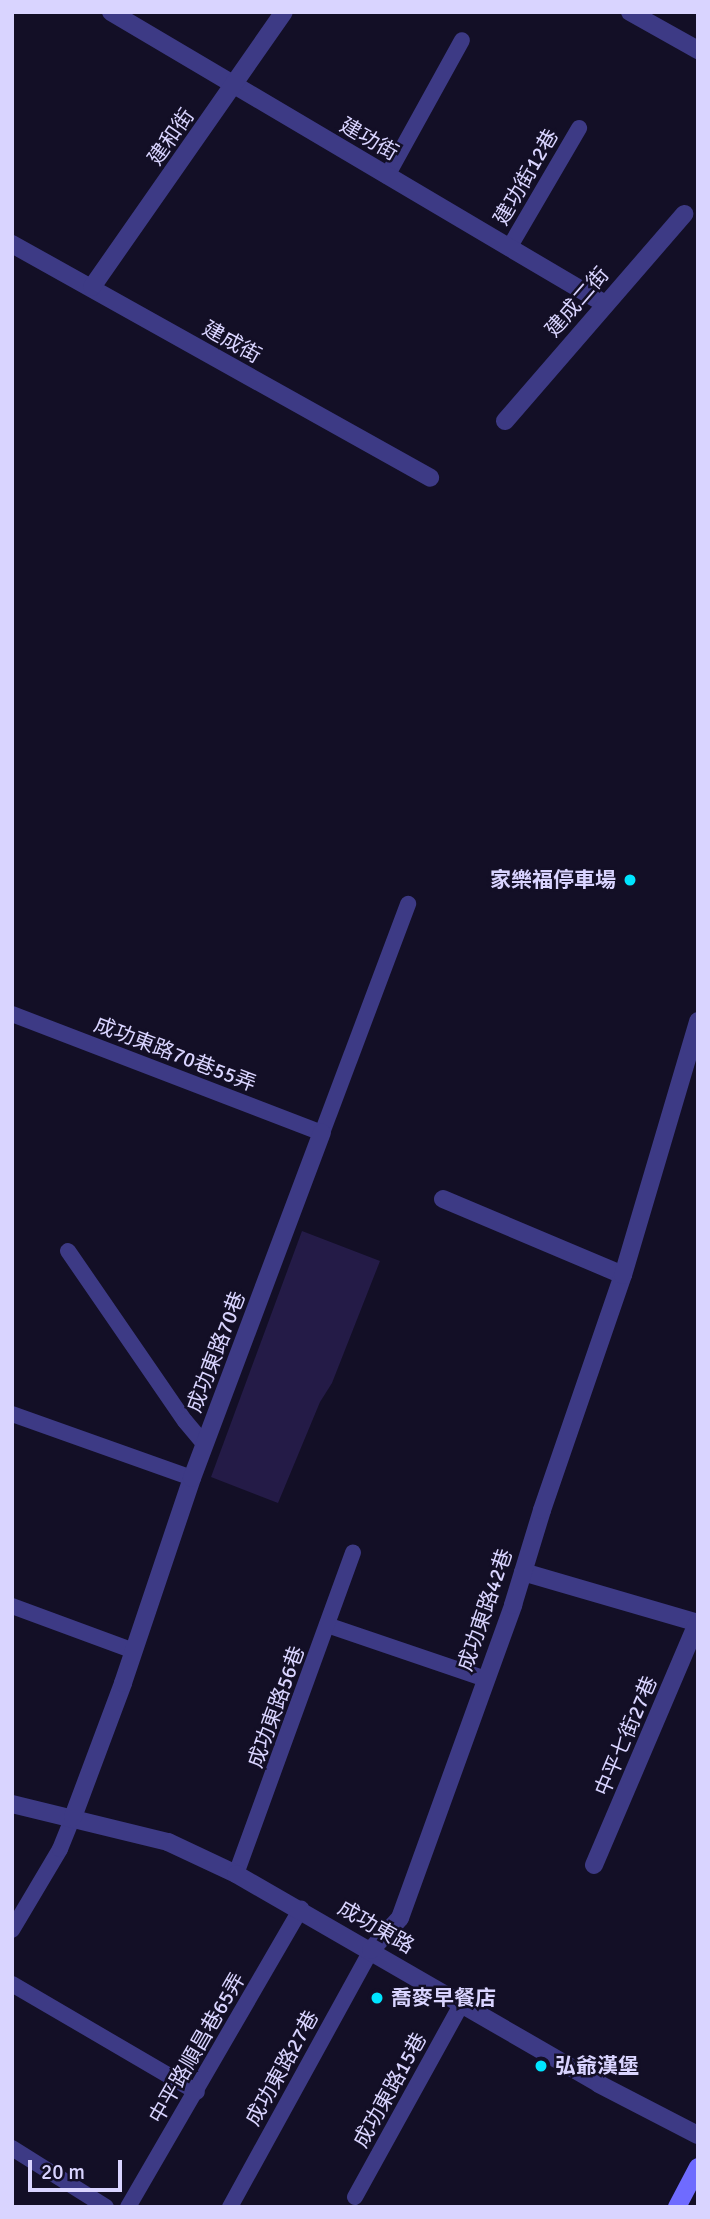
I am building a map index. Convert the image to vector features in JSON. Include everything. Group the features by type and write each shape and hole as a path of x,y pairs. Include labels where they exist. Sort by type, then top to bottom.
{"street":[{"name":"建功街","path":"111,12 605,304"},
{"name":"建和街","path":"92,287 235,86 284,12"},
{"path":"630,12 698,50"},
{"name":"建成二街","path":"505,421 684,214"},
{"name":"建成街","path":"12,244 430,478"},
{"name":"成功東路42巷","path":"371,1950 400,1918 486,1679 623,1275 698,1021"},
{"name":"成功東路70巷","path":"73,1817 134,1651 192,1478 322,1133"},
{"path":"443,1199 623,1275"},
{"name":"中平七街27巷","path":"523,1572 697,1623 594,1865"},
{"name":"成功東路","path":"12,1804 168,1842 236,1874 301,1909 599,2084 698,2135"},
{"path":"677,2207 698,2166"}],"lane":[{"path":"387,176 462,40"},
{"name":"建功街12巷","path":"509,248 579,128"},
{"name":"成功東路70巷","path":"322,1133 408,904"},
{"name":"成功東路70巷55弄","path":"12,1014 322,1133"},
{"path":"68,1251 185,1421 205,1445"},
{"path":"12,1414 192,1478"},
{"name":"成功東路56巷","path":"236,1874 353,1553"},
{"path":"12,1606 134,1651"},
{"path":"327,1625 486,1679"},
{"path":"12,1930 60,1849 73,1817"},
{"name":"中平路順昌巷65弄","path":"128,2207 301,1909"},
{"name":"成功東路27巷","path":"230,2207 371,1950"},
{"path":"12,1984 197,2092"},
{"name":"成功東路15巷","path":"355,2197 462,2003"},
{"path":"12,2148 102,2206"}],"building":[{"path":"302,1231 380,1261 332,1383 320,1402 278,1503 211,1477"}],"place":[{"name":"家樂福停車場","path":"630,880"},
{"name":"喬麥早餐店","path":"377,1998"},
{"name":"弘爺漢堡","path":"541,2066"}]}
